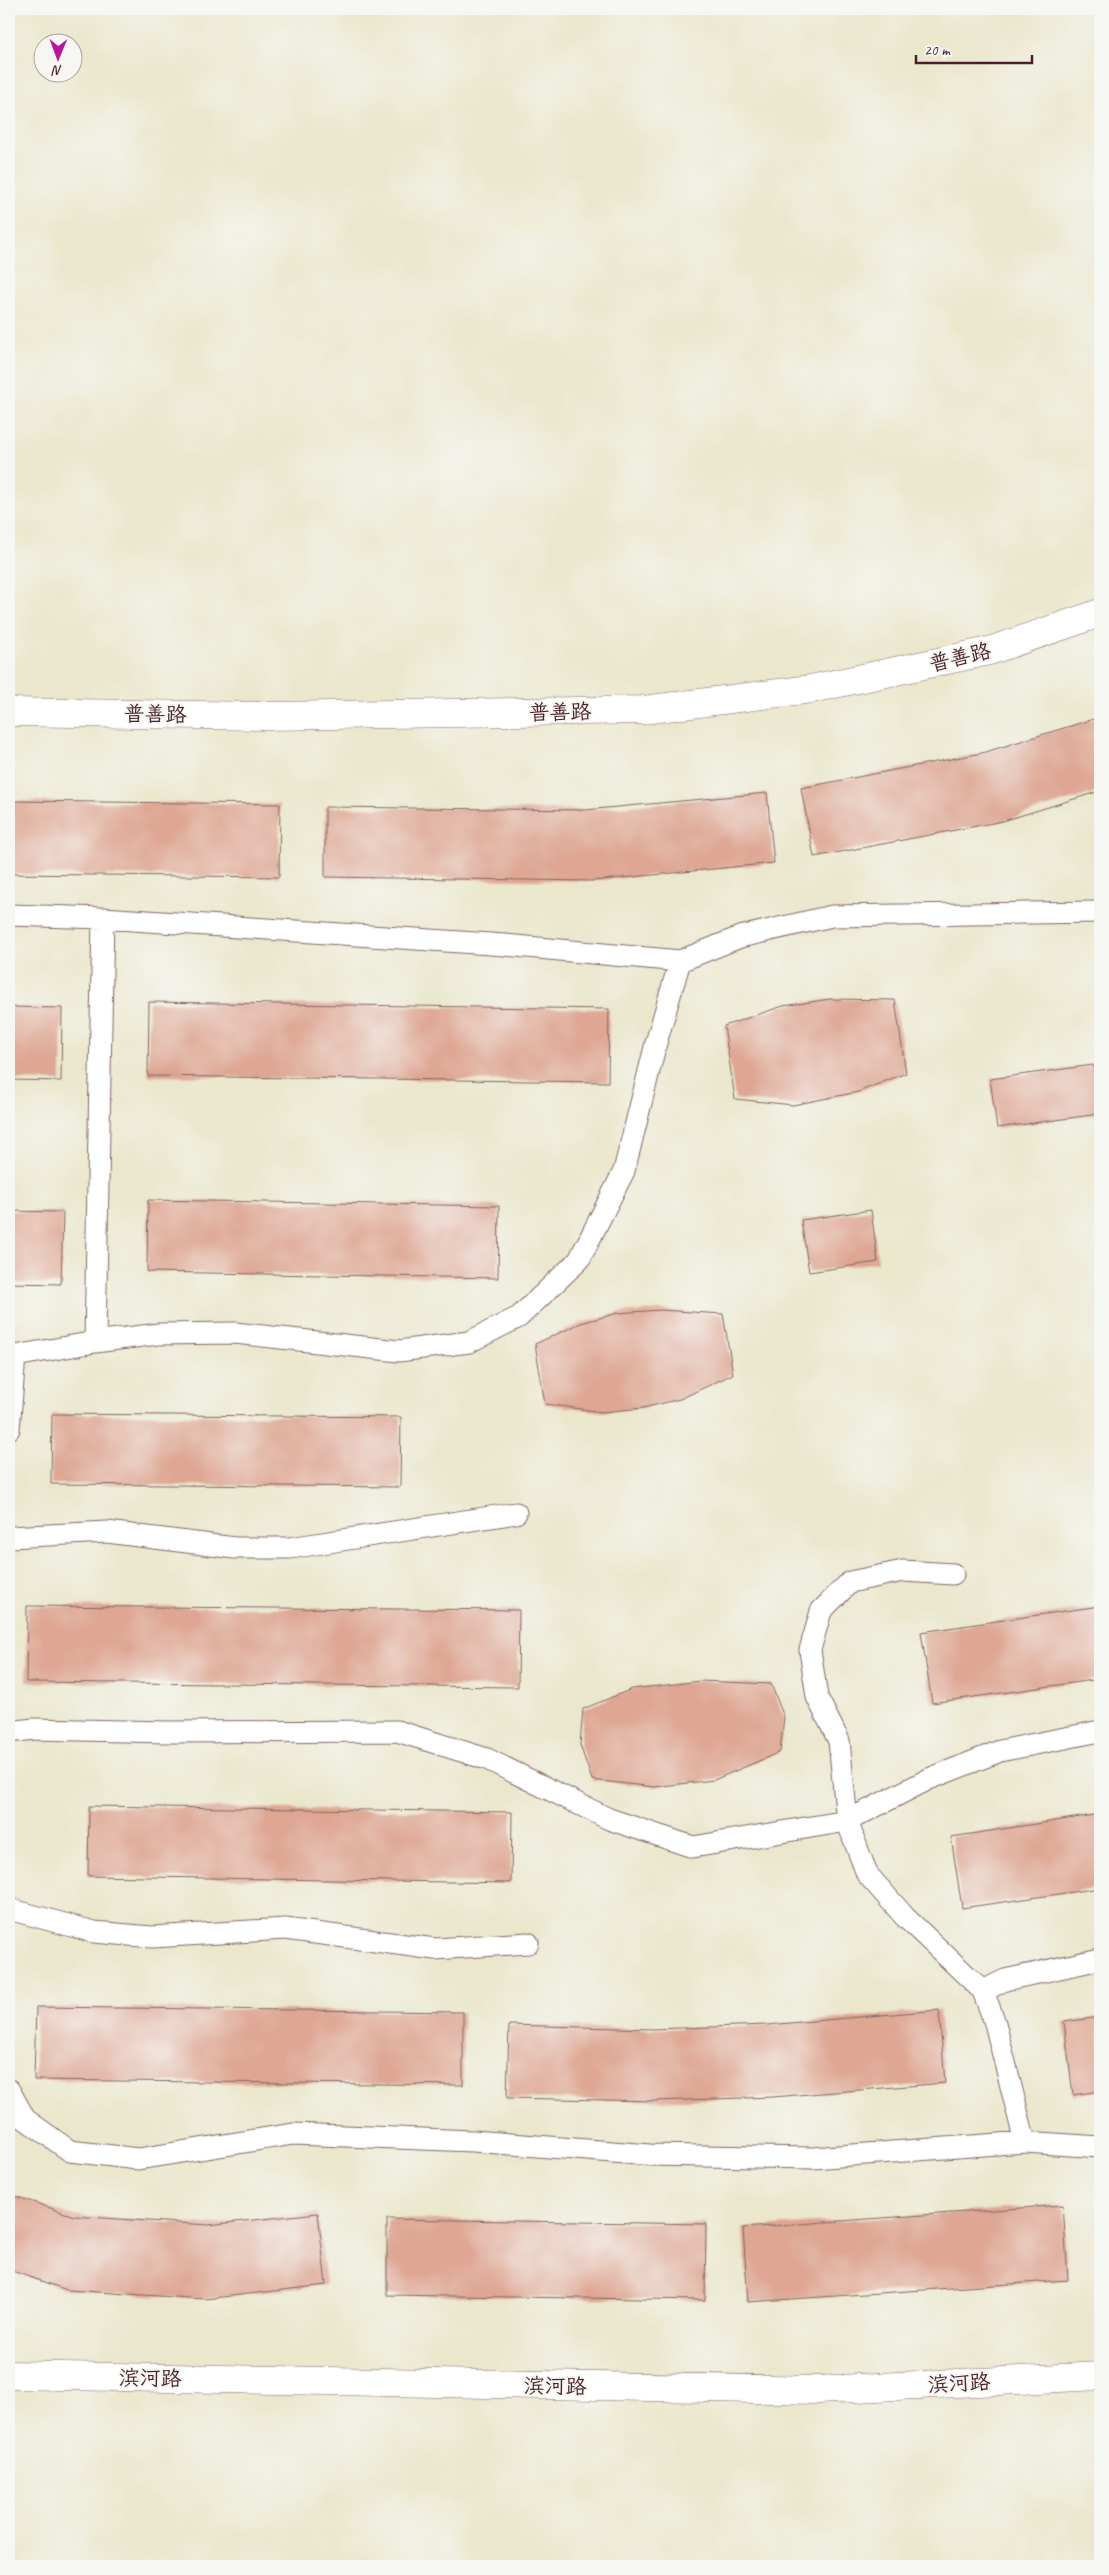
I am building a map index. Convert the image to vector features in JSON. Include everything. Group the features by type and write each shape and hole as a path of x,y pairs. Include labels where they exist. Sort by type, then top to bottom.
{"street":[{"name":"普善路","path":"9,712 270,716 643,710 811,689 980,653 1100,613"},
{"name":"滨河路","path":"9,2375 817,2390 1100,2376"}],"lane":[{"path":"9,915 103,918 505,945 680,961 740,937 832,916 1100,912"},
{"path":"95,1342 103,918"},
{"path":"9,1429 12,1355 158,1334 235,1332 399,1352 469,1342 519,1317 579,1260 624,1171 656,1043 680,961"},
{"path":"9,1537 107,1532 235,1548 290,1548 516,1512"},
{"path":"953,1574 903,1571 850,1582 821,1611 810,1650 817,1697 839,1741 847,1821 867,1874 905,1917 982,1991 995,2023 1026,2142"},
{"path":"9,1732 34,1729 168,1732 397,1731 487,1759 609,1819 693,1847 847,1821 929,1779 1000,1751 1100,1731"},
{"path":"9,1909 94,1932 152,1937 285,1929 435,1949 528,1943"},
{"path":"982,1991 1005,1980 1100,1959"},
{"path":"9,2090 25,2119 70,2151 138,2159 293,2134 473,2141 650,2155 813,2158 1026,2142 1100,2147"}],"building":[{"path":"1100,717 1100,791 1003,821 814,857 801,788 982,753"},
{"path":"767,793 774,863 592,881 325,877 325,807 585,810"},
{"path":"9,801 280,804 279,877 9,874"},
{"path":"830,999 895,1000 906,1073 858,1092 793,1105 735,1099 724,1026 783,1006"},
{"path":"149,1002 609,1009 608,1082 148,1076"},
{"path":"9,1007 62,1008 61,1081 9,1080"},
{"path":"1093,1065 1099,1114 997,1128 990,1079"},
{"path":"148,1200 499,1206 498,1278 147,1272"},
{"path":"871,1210 878,1262 809,1272 801,1220"},
{"path":"9,1211 63,1212 61,1284 9,1283"},
{"path":"660,1310 723,1314 733,1374 680,1399 643,1408 602,1412 545,1404 535,1344 581,1323 618,1313"},
{"path":"52,1414 401,1417 400,1487 51,1484"},
{"path":"27,1606 519,1610 518,1687 26,1682"},
{"path":"1100,1606 1100,1679 932,1703 921,1632"},
{"path":"701,1681 771,1684 784,1717 780,1752 714,1780 654,1787 592,1780 580,1745 583,1709 632,1689"},
{"path":"89,1806 512,1812 511,1883 88,1876"},
{"path":"1100,1814 1100,1888 962,1908 951,1837"},
{"path":"36,2007 463,2012 463,2085 34,2080"},
{"path":"939,2010 945,2083 773,2097 655,2101 507,2098 509,2025 652,2029 767,2025"},
{"path":"1100,2017 1100,2091 1073,2095 1064,2022"},
{"path":"9,2194 74,2216 208,2225 318,2213 326,2285 205,2299 67,2290 9,2270"},
{"path":"1063,2205 1068,2280 748,2302 743,2228"},
{"path":"387,2219 706,2224 705,2300 387,2295"}]}
